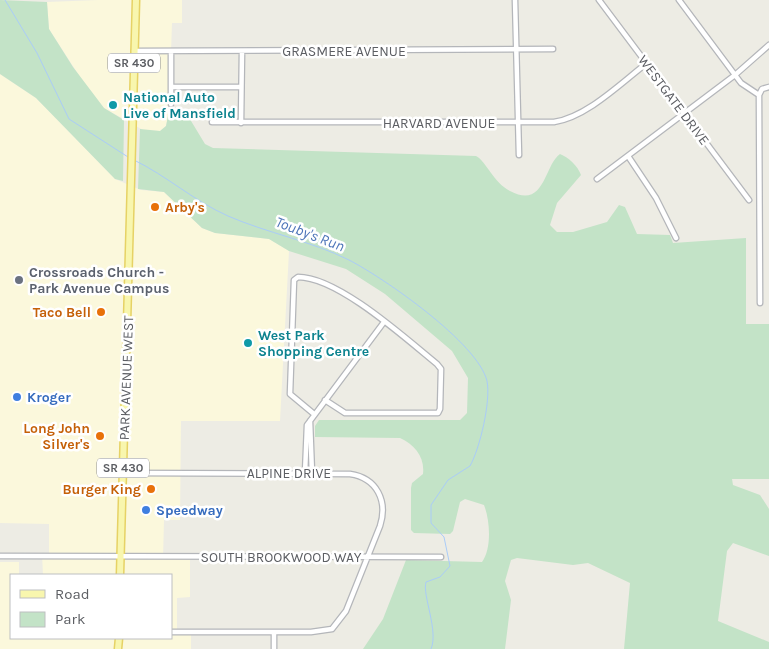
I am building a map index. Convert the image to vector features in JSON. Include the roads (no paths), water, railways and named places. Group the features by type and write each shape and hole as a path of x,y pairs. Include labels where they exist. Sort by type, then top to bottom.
{"main road":[{"name":"PARK AVENUE WEST","path":"120,574 136,0"}],"street":[{"path":"515,0 520,155"},
{"name":"WESTGATE DRIVE","path":"599,0 749,200"},
{"path":"679,0 743,85 759,95"},
{"path":"598,179 735,75 769,45"},
{"name":"GRASMERE AVENUE","path":"134,51 553,49"},
{"path":"171,51 171,104"},
{"path":"241,123 242,51"},
{"name":"HARVARD AVENUE","path":"212,122 547,123 572,117 647,63"},
{"path":"171,87 241,87"},
{"path":"760,303 759,95 762,89 769,87"},
{"path":"628,156 656,198 676,238"},
{"path":"314,414 290,394 296,278 315,278 351,298 440,366 440,412 345,413 325,400"},
{"path":"305,473 305,433 310,421 384,322"},
{"path":"310,421 312,473"},
{"name":"ALPINE DRIVE","path":"123,473 312,473 354,475 365,478 377,489 383,503 382,520 368,557 346,611 336,626 322,632 172,632"},
{"name":"SOUTH BROOKWOOD WAY","path":"0,556 441,557"},
{"path":"274,632 274,649"}],"waterway":[{"name":"Touby's Run","path":"5,0 37,53 69,119 128,157"},
{"name":"Touby's Run","path":"134,160 228,216 334,253 365,269 428,313 467,349 480,366 487,381 488,390 484,424 474,458 470,466 448,480 431,505 431,523 444,537 450,566 440,577 426,582 425,588 433,633 431,649"}],"place":[{"name":"National Auto Live of Mansfield","path":"113,105"},
{"name":"Arby's","path":"155,207"},
{"name":"Crossroads Church - Park Avenue Campus","path":"19,280"},
{"name":"Taco Bell","path":"101,312"},
{"name":"West Park Shopping Centre","path":"248,343"},
{"name":"Kroger","path":"17,397"},
{"name":"Long John Silver's","path":"100,436"},
{"name":"Burger King","path":"151,489"},
{"name":"Speedway","path":"146,510"}]}
